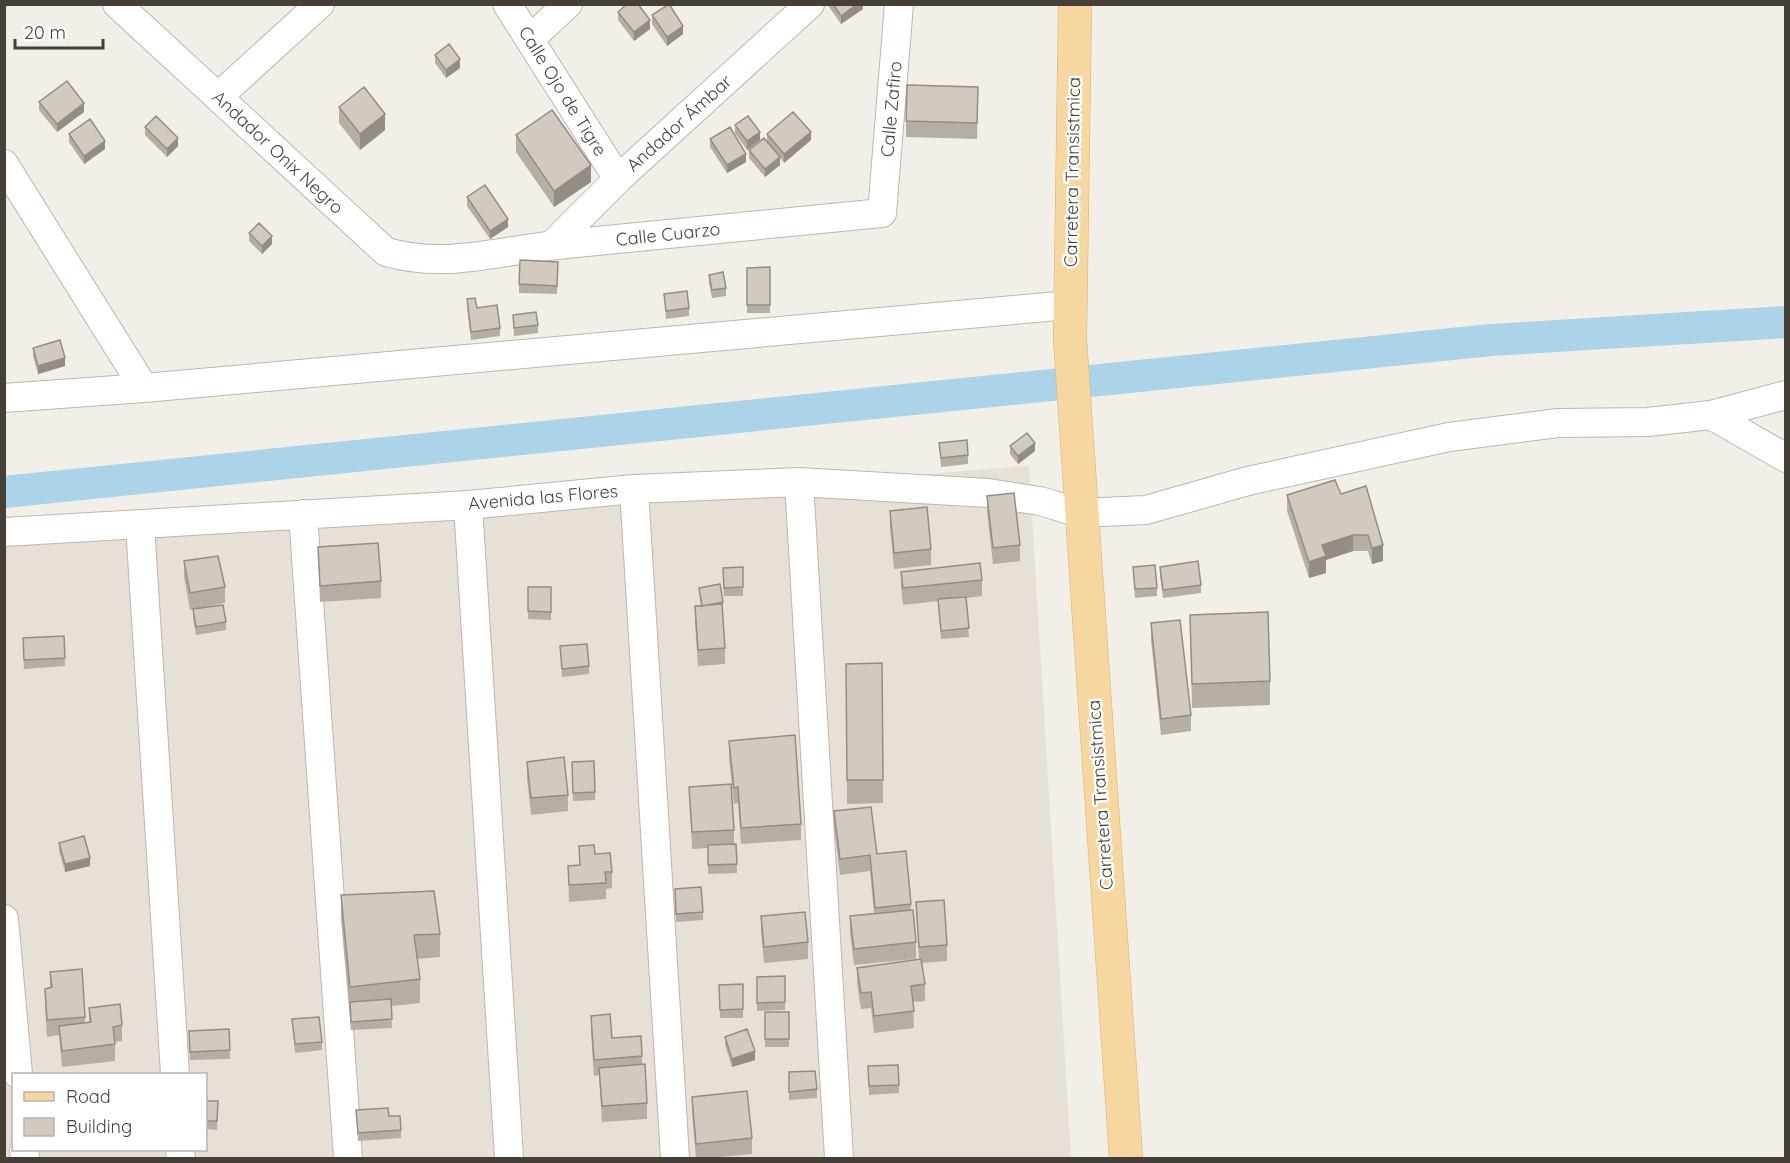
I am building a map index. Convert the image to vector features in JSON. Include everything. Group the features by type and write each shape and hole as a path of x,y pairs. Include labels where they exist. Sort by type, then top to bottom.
{"main road":[{"name":"Carretera Transistmica","path":"1075,4 1070,339 1080,513 1126,1158"}],"street":[{"name":"Andador Onix Negro","path":"117,4 386,252 412,259 456,261"},
{"path":"219,96 320,4"},
{"name":"Calle Ojo de Tigre","path":"507,4 618,179"},
{"path":"530,39 568,4"},
{"name":"Andador Ámbar","path":"552,245 618,179 810,4"},
{"name":"Calle Zafiro","path":"882,213 899,4"},
{"path":"4,164 144,388"},
{"name":"Calle Cuarzo","path":"456,261 552,245 882,213"},
{"path":"4,398 144,388 1069,305"},
{"name":"Avenida las Flores","path":"4,532 468,505 634,489 800,482 988,493 1040,501 1080,513 1146,510 1248,481 1449,437 1558,423 1648,422 1711,415 1785,395"},
{"path":"1711,415 1785,458"},
{"path":"800,482 839,1158"},
{"path":"634,489 675,1158"},
{"path":"468,505 509,1158"},
{"path":"303,514 348,1158"},
{"path":"140,525 175,1073"},
{"path":"4,919 18,1073"}],"shaded area":[{"path":"1029,466 1071,1158 5,1158 5,546"}],"building":[{"path":"627,4 638,4 650,20 634,32 618,12"},
{"path":"669,4 683,26 667,37 652,15"},
{"path":"833,4 857,4 841,16"},
{"path":"449,44 460,59 446,70 435,55"},
{"path":"67,81 84,103 57,124 39,102"},
{"path":"907,85 978,87 977,123 906,121"},
{"path":"364,87 385,114 360,134 339,107"},
{"path":"552,110 591,165 554,191 516,135"},
{"path":"793,112 811,132 784,154 767,134"},
{"path":"156,116 178,138 167,149 145,127"},
{"path":"748,116 760,132 747,141 735,125"},
{"path":"90,119 105,141 84,156 69,134"},
{"path":"730,127 746,154 727,165 710,139"},
{"path":"764,138 780,157 765,169 749,150"},
{"path":"485,185 508,219 490,231 467,197"},
{"path":"259,223 272,236 262,246 249,233"},
{"path":"520,260 558,262 557,286 519,284"},
{"path":"770,267 770,305 747,305 747,268"},
{"path":"723,272 726,288 712,290 709,275"},
{"path":"687,291 689,308 666,311 664,294"},
{"path":"475,298 477,308 497,305 500,328 471,332 467,299"},
{"path":"536,312 538,325 514,328 513,315"},
{"path":"60,340 65,358 38,366 33,348"},
{"path":"1027,433 1035,443 1018,456 1010,446"},
{"path":"967,440 968,455 941,458 939,443"},
{"path":"1335,480 1341,494 1366,486 1383,545 1372,548 1368,535 1353,535 1322,545 1326,556 1309,562 1287,495"},
{"path":"1014,493 1020,545 993,548 987,496"},
{"path":"927,507 931,549 894,553 890,511"},
{"path":"378,543 381,581 320,586 318,547"},
{"path":"218,556 225,587 190,593 184,561"},
{"path":"1198,561 1201,585 1163,590 1160,567"},
{"path":"980,563 982,580 903,588 901,572"},
{"path":"1155,565 1157,588 1135,589 1133,567"},
{"path":"743,567 743,587 724,588 723,568"},
{"path":"720,584 723,602 702,606 699,588"},
{"path":"528,587 551,587 551,612 528,611"},
{"path":"966,597 969,628 941,631 938,599"},
{"path":"722,604 725,648 698,650 695,606"},
{"path":"223,605 226,622 196,627 193,609"},
{"path":"1268,612 1270,681 1192,684 1190,615"},
{"path":"1180,620 1191,715 1161,719 1151,623"},
{"path":"64,636 65,658 24,660 23,638"},
{"path":"587,644 589,666 562,669 560,646"},
{"path":"882,663 883,780 847,780 846,664"},
{"path":"795,735 801,824 741,828 738,787 734,788 729,741"},
{"path":"564,757 568,795 531,798 527,762"},
{"path":"594,761 595,792 573,793 572,762"},
{"path":"731,784 734,830 692,832 689,787"},
{"path":"871,807 877,854 906,851 911,904 875,908 870,855 840,859 834,811"},
{"path":"84,836 90,858 65,864 59,843"},
{"path":"736,844 737,864 708,865 708,845"},
{"path":"594,845 595,854 610,853 612,872 605,872 606,883 569,885 568,866 580,865 579,846"},
{"path":"701,887 703,912 676,914 675,889"},
{"path":"434,891 440,934 414,935 420,979 350,987 341,895"},
{"path":"944,900 947,945 919,947 916,902"},
{"path":"913,910 916,942 854,949 850,916"},
{"path":"805,912 808,942 764,947 761,916"},
{"path":"921,959 925,984 911,986 914,1011 874,1016 871,992 861,993 857,968"},
{"path":"82,969 85,1017 47,1020 45,989 52,987 50,972"},
{"path":"785,976 785,1002 757,1003 757,977"},
{"path":"743,984 743,1009 720,1010 719,985"},
{"path":"391,999 392,1019 351,1022 350,1002"},
{"path":"120,1004 122,1025 113,1027 115,1044 62,1051 59,1026 91,1022 89,1008"},
{"path":"765,1012 789,1012 789,1039 765,1039"},
{"path":"610,1014 612,1038 641,1036 642,1056 594,1060 591,1016"},
{"path":"319,1017 322,1042 295,1044 292,1019"},
{"path":"229,1029 230,1050 190,1052 189,1031"},
{"path":"747,1029 755,1051 732,1059 725,1037"},
{"path":"645,1064 647,1103 602,1106 599,1068"},
{"path":"898,1065 899,1085 869,1086 868,1066"},
{"path":"815,1071 817,1089 789,1092 789,1072"},
{"path":"747,1091 752,1138 696,1144 692,1097"},
{"path":"207,1101 218,1101 217,1121 207,1121"},
{"path":"388,1108 389,1116 400,1116 401,1130 358,1133 356,1110"}],"waterway":[{"path":"4,492 1491,340 1786,322"}]}
